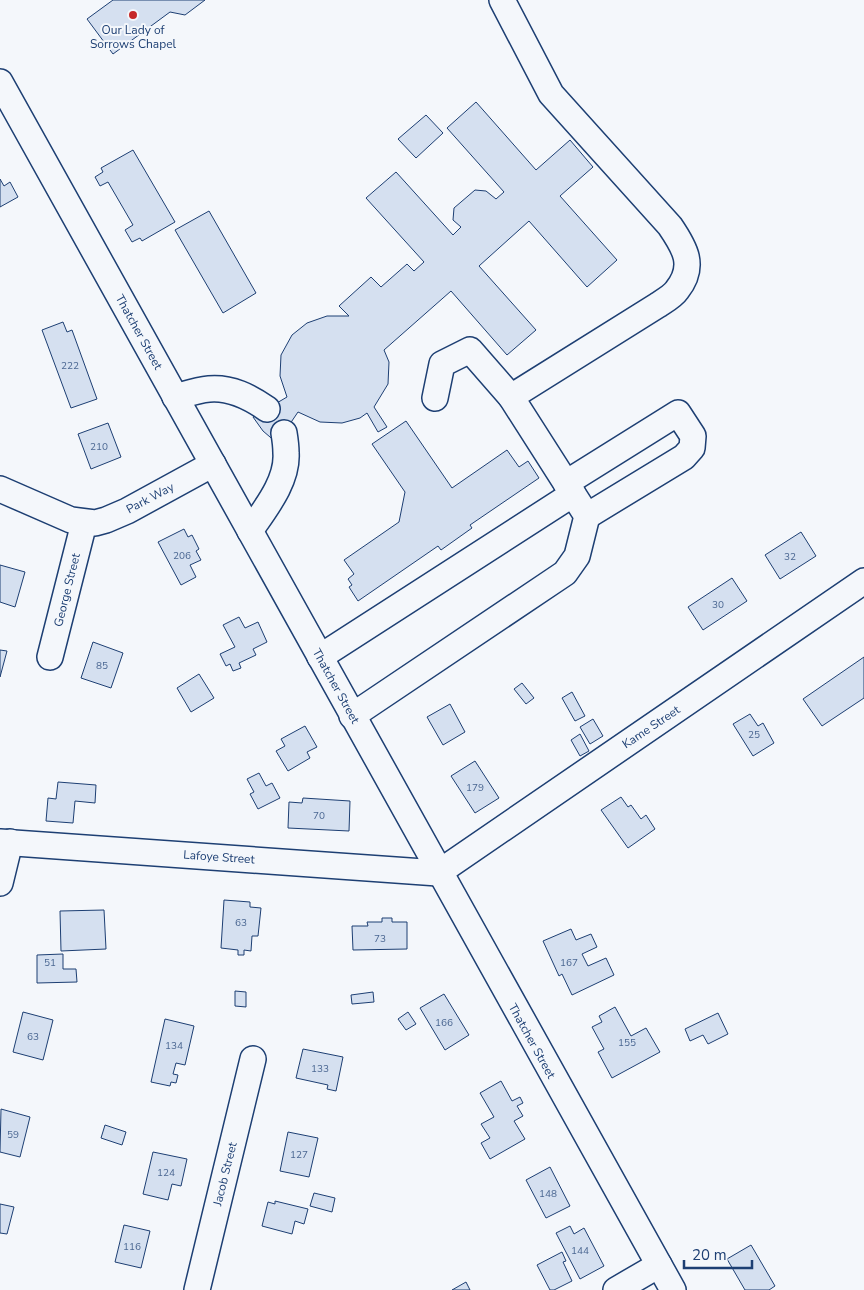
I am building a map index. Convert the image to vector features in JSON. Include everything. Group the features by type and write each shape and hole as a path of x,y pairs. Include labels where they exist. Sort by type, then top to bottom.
{"street":[{"path":"502,0 551,94 670,226 681,242 688,259 685,275 676,291 658,305 511,396"},
{"name":"Thatcher Street","path":"0,82 438,873 673,1290"},
{"path":"435,398 442,364 470,350 511,396 587,516"},
{"path":"175,397 209,388 228,390 251,398 267,409"},
{"path":"320,658 678,413 693,436 692,448 684,457 587,516 577,556 566,573 352,716"},
{"path":"250,531 273,498 282,477 287,454 284,433"},
{"name":"Park Way","path":"84,523 106,520 127,511 213,464"},
{"path":"0,489 72,520 84,523"},
{"name":"George Street","path":"50,657 84,523"},
{"name":"Kame Street","path":"438,873 864,581"},
{"path":"0,883 5,842"},
{"name":"Lafoye Street","path":"5,842 438,873"},
{"name":"Jacob Street","path":"196,1290 253,1059"},
{"path":"616,1290 659,1265"}],"building":[{"path":"113,0 205,0 185,15 170,12 113,54 87,19"},
{"path":"476,102 536,170 570,140 593,167 560,196 617,260 587,287 529,221 479,266 536,330 507,355 451,291 384,350 389,362 388,384 374,407 387,427 378,432 367,413 360,418 342,423 320,422 298,412 277,443 263,431 253,417 287,397 280,376 281,355 292,335 307,323 327,316 349,316 339,306 371,277 381,287 407,264 414,271 424,262 366,198 396,172 453,235 461,227 453,220 454,208 475,190 486,191 496,199 504,192 447,128"},
{"path":"426,115 443,133 416,158 398,139"},
{"path":"133,150 175,222 142,241 140,238 132,242 125,230 133,225 108,182 100,186 95,177 103,172 101,168"},
{"path":"0,179 4,186 10,182 18,197 0,207"},
{"path":"209,211 256,293 223,313 175,230"},
{"path":"63,322 67,332 72,330 97,399 71,408 42,330"},
{"path":"406,421 452,488 507,450 519,467 528,461 539,478 470,525 472,528 441,550 438,546 358,601 349,587 352,585 348,579 354,574 344,560 399,522 405,492 372,444"},
{"path":"108,423 121,457 91,469 78,434"},
{"path":"184,529 188,537 192,535 199,549 196,551 201,560 190,565 196,577 181,585 158,542"},
{"path":"801,532 816,556 780,579 765,555"},
{"path":"0,565 25,572 15,607 0,602"},
{"path":"732,578 747,601 703,630 688,607"},
{"path":"239,617 245,628 258,622 267,642 253,649 256,655 239,663 241,668 233,671 230,664 226,666 220,654 235,647 223,625"},
{"path":"93,642 123,653 111,688 81,678"},
{"path":"0,650 7,651 0,677"},
{"path":"864,657 864,698 822,726 803,699"},
{"path":"199,674 214,698 191,712 177,688"},
{"path":"522,683 534,698 526,704 514,689"},
{"path":"572,692 585,716 575,721 562,698"},
{"path":"450,704 465,732 443,745 427,717"},
{"path":"750,714 758,726 763,723 774,743 753,756 733,724"},
{"path":"593,719 603,736 590,744 580,727"},
{"path":"305,726 317,747 307,752 310,758 288,771 276,751 285,746 281,739"},
{"path":"580,734 589,751 580,756 571,740"},
{"path":"475,761 499,798 475,813 451,776"},
{"path":"259,773 266,786 272,783 280,798 258,809 250,794 254,792 247,779"},
{"path":"58,782 96,785 95,803 75,801 73,823 46,821 48,798 56,799"},
{"path":"621,797 628,807 631,805 641,819 646,815 655,829 628,848 601,810"},
{"path":"303,798 350,801 349,831 288,828 289,802 302,803"},
{"path":"224,900 250,902 250,907 261,908 258,936 252,936 251,951 244,950 244,955 238,955 238,950 221,948"},
{"path":"104,910 106,949 61,951 60,911"},
{"path":"382,918 392,918 392,922 407,922 407,949 353,950 352,926 368,926 367,922 382,922"},
{"path":"571,929 576,940 591,934 597,947 582,954 588,966 606,958 614,975 572,995 562,974 559,976 543,941"},
{"path":"63,954 63,969 76,969 77,982 37,983 37,955"},
{"path":"235,991 246,992 246,1007 235,1006"},
{"path":"373,992 374,1002 352,1004 351,995"},
{"path":"444,994 469,1035 445,1050 420,1008"},
{"path":"615,1007 631,1036 646,1028 660,1052 612,1078 598,1052 604,1049 592,1027 602,1022 599,1016"},
{"path":"23,1012 53,1020 43,1060 13,1052"},
{"path":"408,1012 416,1024 406,1030 398,1019"},
{"path":"718,1013 728,1034 708,1044 703,1035 690,1041 685,1029"},
{"path":"165,1019 194,1026 185,1065 176,1063 173,1074 178,1075 176,1083 171,1082 170,1086 151,1082"},
{"path":"303,1049 343,1057 336,1091 327,1089 328,1085 296,1078"},
{"path":"501,1081 512,1101 520,1097 523,1103 517,1106 523,1116 514,1121 525,1139 490,1159 481,1143 490,1138 481,1124 494,1117 480,1093"},
{"path":"1,1109 30,1117 20,1157 0,1152"},
{"path":"105,1125 126,1132 122,1145 101,1138"},
{"path":"288,1132 318,1138 309,1177 280,1171"},
{"path":"153,1152 187,1159 181,1186 172,1184 168,1200 143,1194"},
{"path":"550,1167 570,1206 546,1218 526,1180"},
{"path":"314,1193 335,1198 332,1212 310,1206"},
{"path":"275,1201 308,1209 304,1224 295,1221 292,1234 262,1226 268,1202 275,1204"},
{"path":"0,1204 14,1207 7,1234 0,1233"},
{"path":"124,1225 150,1231 141,1268 115,1262"},
{"path":"570,1226 574,1234 584,1228 604,1266 580,1279 556,1233"},
{"path":"751,1245 775,1286 769,1290 745,1290 727,1259"},
{"path":"562,1252 566,1261 563,1262 572,1281 554,1290 550,1290 537,1265"},
{"path":"466,1282 470,1290 452,1290"}],"place":[{"name":"Our Lady of Sorrows Chapel","path":"133,15"}]}
